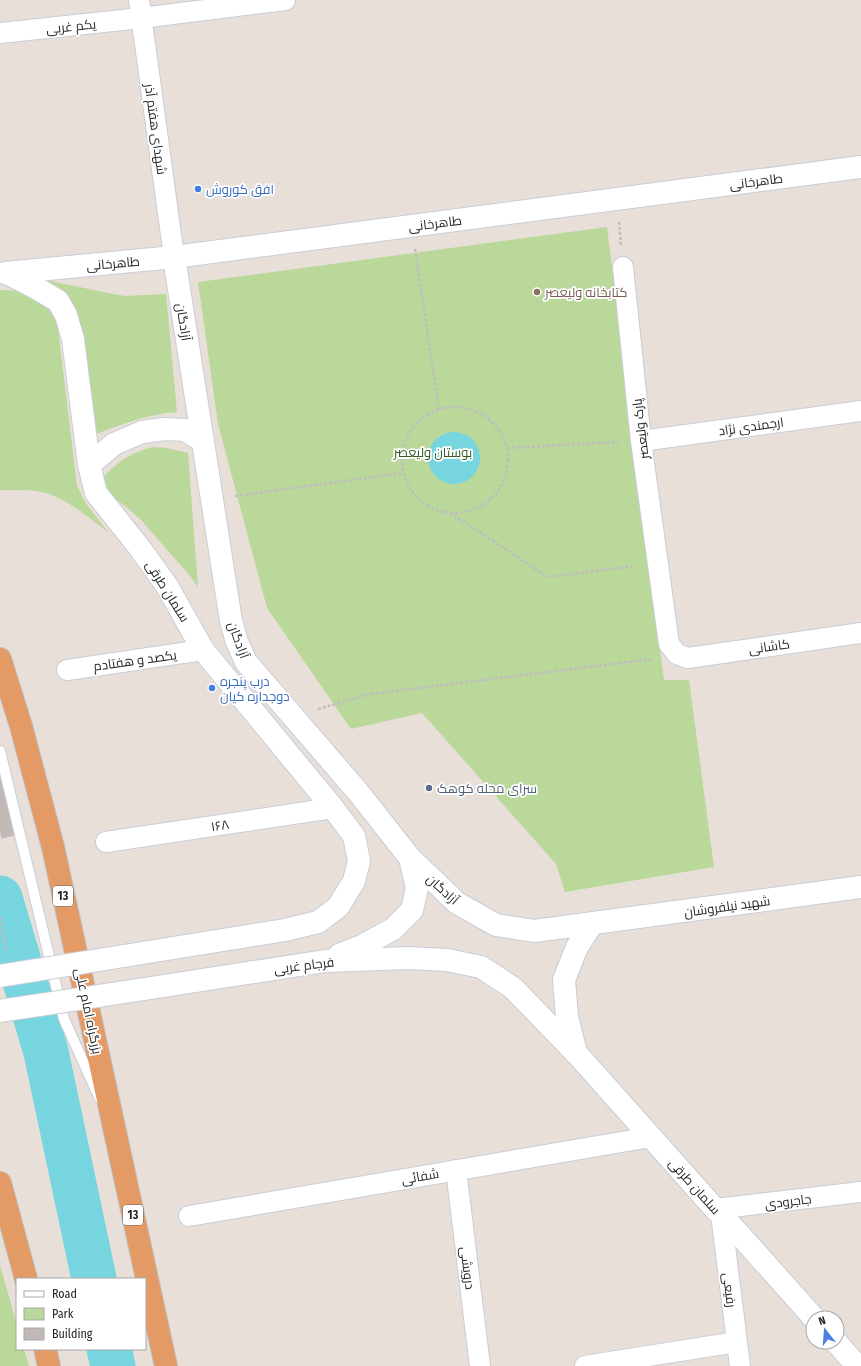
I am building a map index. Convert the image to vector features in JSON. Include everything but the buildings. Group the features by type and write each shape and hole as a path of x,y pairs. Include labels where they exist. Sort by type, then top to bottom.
{"highway":[{"name":"بزرگراه امام علی","path":"0,659 21,726 53,847 166,1366"},
{"path":"0,1183 26,1278"},
{"path":"150,1294 176,1366"},
{"path":"45,1350 49,1366"}],"main road":[{"name":"طاهرخانی","path":"4,273 174,257 861,167"},
{"name":"آزادگان","path":"174,257 231,621 237,642 246,662 358,792 410,858 457,903 496,925 534,931 592,924"},
{"name":"سلمان طرقی","path":"4,273 38,289 58,301 66,315 72,339 89,465 96,493 139,547 167,586 202,650 334,808 354,836 358,861 354,881 338,907 318,922 285,930 6,975"},
{"path":"89,465 114,444 142,432 165,429 185,430 203,441"},
{"path":"325,960 362,946 393,929 412,910 417,888 410,858"},
{"name":"شهید نیلفروشان","path":"592,924 861,887"},
{"path":"577,1054 567,1018 564,980 577,947 592,924"},
{"name":"فرجام غربی","path":"0,1011 325,960 408,958 446,960 481,967 513,988 577,1054"},
{"name":"سلمان طرقی","path":"577,1054 807,1310"},
{"path":"843,1350 857,1366"}],"street":[{"name":"یکم غربی","path":"0,33 140,9 285,0"},
{"name":"شهدای هفتم آذر","path":"140,9 174,257"},
{"name":"پارک ولیعصر","path":"623,267 641,441 669,644 679,655"},
{"name":"ارجمندی نژاد","path":"641,441 861,411"},
{"name":"کاشانی","path":"679,655 688,658 861,633"},
{"name":"یکصد و هفتادم","path":"67,670 202,650"},
{"name":"۱۶۸","path":"106,842 334,808"},
{"name":"شفائی","path":"189,1216 651,1136"},
{"name":"درویشی","path":"456,1170 480,1366"},
{"name":"جاجرودی","path":"718,1212 861,1192"},
{"name":"رفیعی","path":"718,1212 740,1366"},
{"path":"585,1366 737,1342"}],"lane":[{"path":"0,751 64,1019 116,1136"}],"path":[{"path":"615,200 623,267"},
{"path":"411,226 439,409"},
{"path":"456,407 473,410 489,419 500,432 507,448 508,464 504,481 495,495 482,505 466,512 450,513 434,509 420,500 409,488 403,473 401,457 405,441 412,427 424,416 439,409 456,407"},
{"path":"507,448 641,441"},
{"path":"212,500 403,473"},
{"path":"450,513 548,577 649,564 657,558"},
{"path":"293,717 370,694 679,655"},
{"path":"0,918 6,975"}],"green space":[{"name":"بوستان ولیعصر","path":"607,227 664,680 689,680 714,867 565,892 556,864 422,713 351,729 267,608 218,424 198,282"},
{"path":"41,279 125,296 166,294 177,412 146,417 96,434 78,316 67,293"},
{"path":"0,290 24,291 56,312 77,486 87,505 108,532 87,516 57,497 44,492 0,490"},
{"path":"153,447 166,448 188,453 198,587 142,521 111,496 103,478 125,458"},
{"path":"0,1265 16,1321 16,1350 24,1350 29,1366 0,1366"}],"water":[{"path":"454,432 464,434 472,440 478,448 480,458 478,468 472,476 464,482 454,484 444,482 436,476 430,468 428,458 430,448 436,440 444,434"}],"waterway":[{"path":"0,898 46,1052 94,1278"},
{"path":"109,1350 113,1366"}],"place":[{"name":"افق کوروش","path":"198,189"},
{"name":"کتابخانه ولیعصر","path":"537,292"},
{"name":"درب پنجره دوجداره کیان","path":"212,688"},
{"name":"سرای محله کوهک","path":"429,788"}]}
